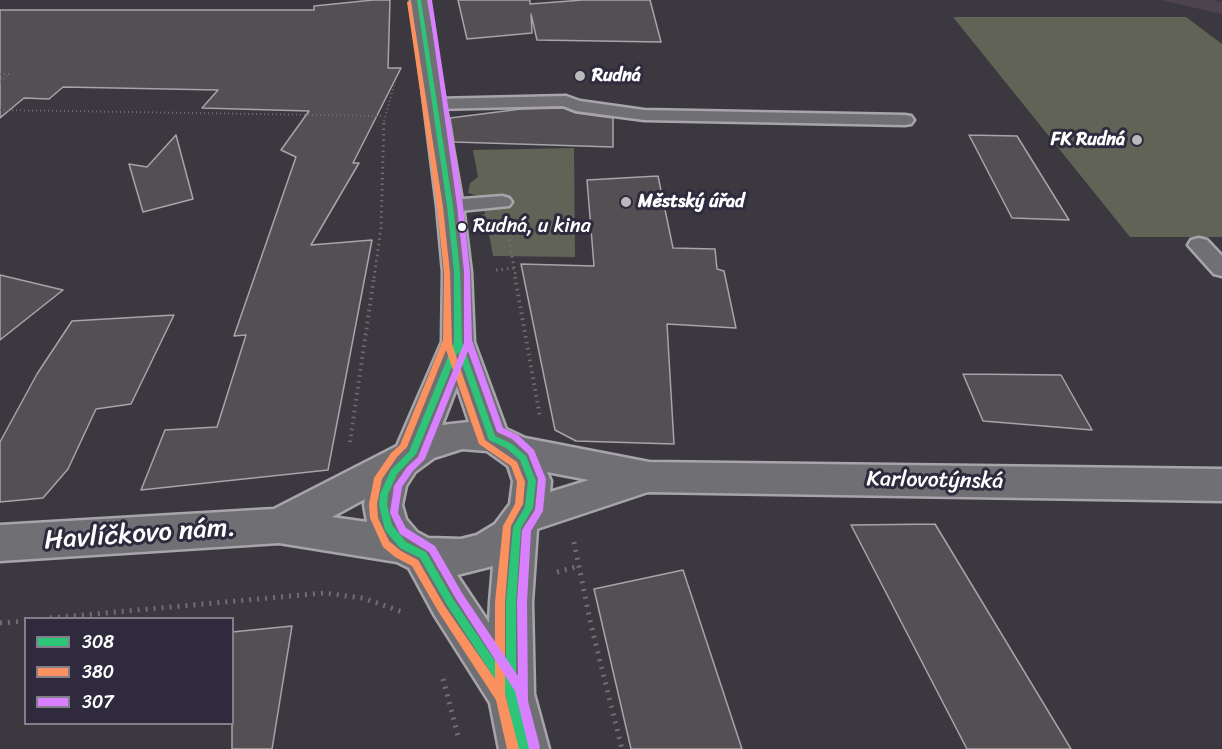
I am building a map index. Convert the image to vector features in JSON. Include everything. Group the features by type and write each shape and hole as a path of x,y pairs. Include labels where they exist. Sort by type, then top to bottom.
{"main road":[{"path":"419,0 450,206 457,272 458,342 504,445 527,465 532,481 531,499 521,522 511,602 511,694 524,749"},
{"path":"458,342 407,458 388,482 383,505 388,527 413,550 511,694"},
{"path":"279,526 431,443 451,436 473,435 504,445 649,477"},
{"path":"279,526 448,558 474,554 498,543 521,522 649,477"},
{"name":"Karlovotýnská","path":"649,477 1222,485"},
{"name":"Havlíčkovo nám.","path":"0,543 279,526"}],"lane":[{"path":"434,104 566,101 576,106 644,116 905,120"},
{"path":"450,206 502,202"},
{"path":"1199,245 1222,269"}],"path":[{"path":"0,74 9,74 0,81"},
{"path":"0,110 384,116 381,228 350,445"},
{"path":"502,202 534,393"},
{"path":"495,270 514,268"},
{"path":"573,533 591,625 622,749"},
{"path":"61,617 324,593 363,598 392,606 407,615"},
{"path":"0,623 24,621"},
{"path":"439,669 459,736"}],"shaded area":[{"path":"1160,0 1222,2 1222,14"},
{"name":"FK Rudná","path":"953,17 1186,17 1222,44 1222,237 1130,237"},
{"path":"574,148 575,257 493,256 487,222 477,216 485,214 482,197 468,193 470,183 478,177 473,150"}],"building":[{"path":"390,0 388,68 401,68 353,163 359,163 311,245 372,240 328,470 141,490 165,430 217,427 246,335 234,336 296,157 281,150 309,111 202,108 218,90 63,87 49,99 24,98 0,118 0,10 314,10 314,6"},
{"path":"458,0 530,0 530,4 583,0 650,0 661,42 537,40 531,14 532,33 467,39"},
{"path":"563,108 576,113 613,118 613,147 454,142 450,118 521,109"},
{"path":"176,135 193,199 143,212 129,164 147,167"},
{"path":"969,135 1017,136 1069,220 1012,218"},
{"path":"658,176 673,248 715,249 717,269 724,271 736,328 667,324 674,444 576,441 555,430 521,264 594,266 587,180"},
{"path":"0,275 63,290 0,340"},
{"path":"174,315 131,404 96,409 68,469 43,498 0,502 0,442 37,374 72,321"},
{"path":"963,374 1061,375 1092,430 983,421"},
{"path":"935,524 1071,749 967,749 851,525"},
{"path":"683,570 742,749 631,749 594,589"},
{"path":"292,626 272,749 232,749 234,632"}],"transit line":[{"name":"308","path":"419,0 450,206 457,272 458,342 492,438 509,446 523,458 532,481 529,508 517,527 511,602 511,694 524,749"},
{"name":"307","path":"430,0 460,205 467,272 468,343 421,459 410,469 398,486 394,513 403,531 432,549 459,596 520,689 534,747"},
{"name":"380","path":"409,2 440,207 447,273 447,340 403,447 394,455 378,478 373,504 374,518 386,544 415,563 441,608 501,698 513,749"},
{"name":"380","path":"448,315 448,344 482,442 514,464 521,482 519,504 507,526 500,602 500,694 503,705"},
{"name":"308","path":"423,555 403,545 388,527 383,505 384,494 394,472 412,454 433,404 458,342 458,315"},
{"name":"307","path":"468,315 468,340 500,430 515,437 531,452 542,479 539,511 527,530 522,602 523,701"},
{"name":"308","path":"423,555 450,602 511,694 513,703"}],"place":[{"name":"Rudná","path":"580,76"},
{"name":"FK Rudná","path":"1137,140"},
{"name":"Městský úřad","path":"626,202"},
{"name":"Rudná, u kina","path":"462,227"}]}
